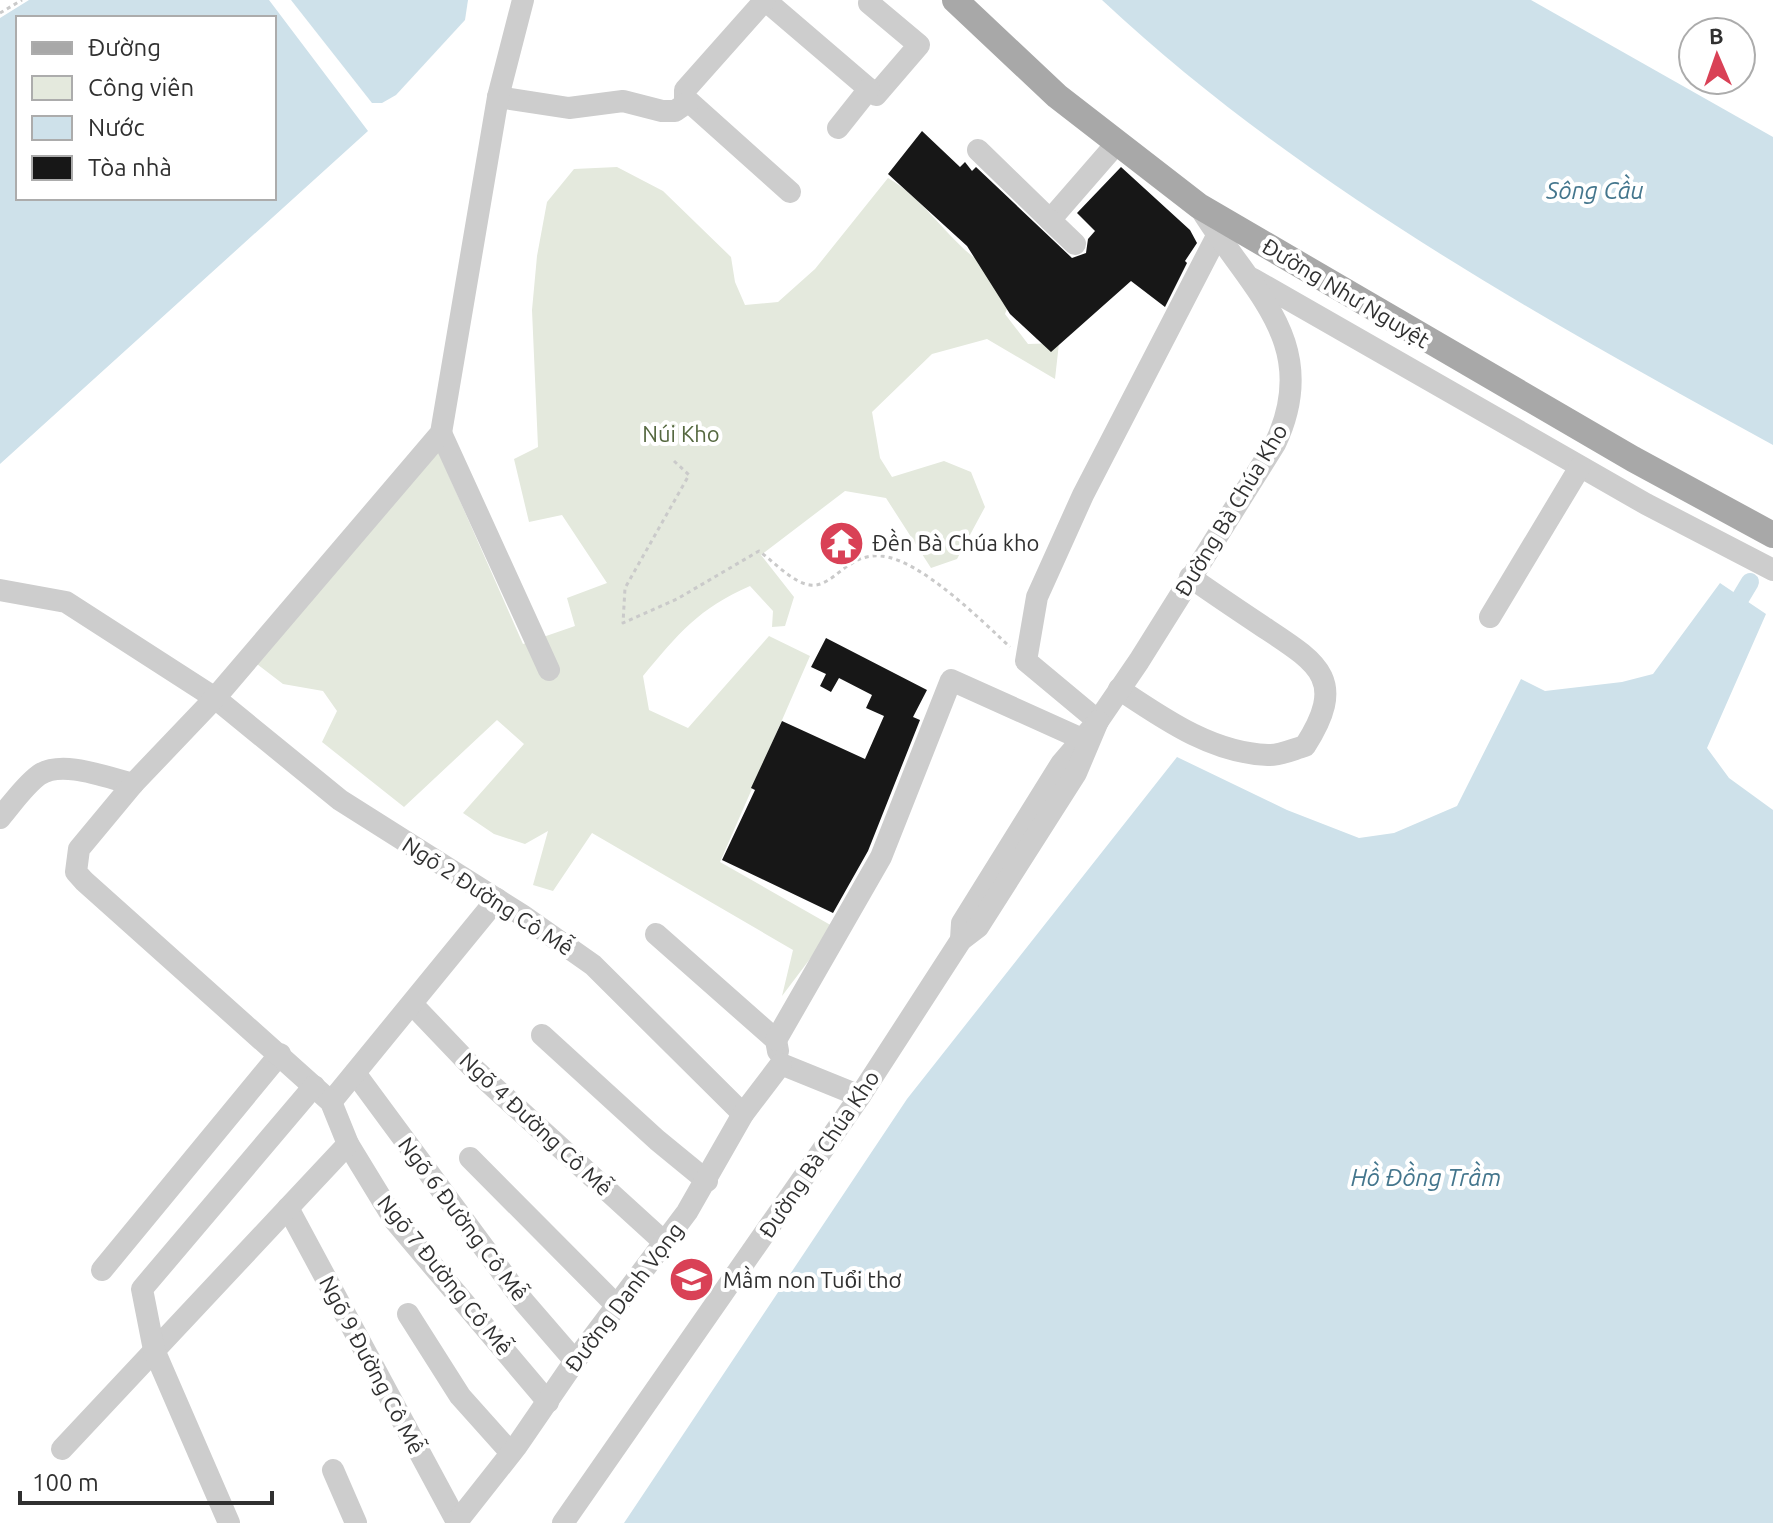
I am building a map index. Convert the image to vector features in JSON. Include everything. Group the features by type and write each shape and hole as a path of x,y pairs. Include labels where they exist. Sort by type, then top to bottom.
{"main road":[{"name":"Đường Như Nguyệt","path":"955,0 1057,96 1199,206 1606,444 1773,535"}],"street":[{"path":"497,899 331,1102 76,872 79,849 133,784 215,698 441,433 498,97 523,0"},
{"path":"790,192 688,102 685,90 765,0 876,95 919,45 869,3"},
{"path":"838,128 869,89"},
{"path":"498,97 569,108 623,101 662,111 675,111 688,102"},
{"path":"1050,220 1117,143"},
{"path":"978,150 1075,244"},
{"name":"Đường Bà Chúa Kho","path":"961,940 962,923 1061,764 1098,721 1119,689 1275,444 1289,414 1292,385 1283,334 1199,206"},
{"path":"1098,721 1026,661 1037,597 1083,495 1217,236"},
{"name":"Đường Như Nguyệt","path":"1248,277 1580,467 1773,570"},
{"path":"441,433 549,670"},
{"path":"1490,617 1580,467"},
{"path":"1119,689 1211,744 1270,756 1305,746 1321,721 1327,695 1323,672 1301,650 1190,577"},
{"name":"Ngõ 2 Đường Cô Mễ","path":"0,590 66,602 215,698 340,800 497,899 593,965 743,1114"},
{"path":"776,1040 881,857 951,680 1082,739"},
{"name":"Đường Bà Chúa Kho","path":"563,1523 860,1096 961,940 978,927 1076,773 1098,721"},
{"path":"0,818 42,773 57,770 85,773 133,784"},
{"path":"656,934 776,1040 781,1064 860,1096"},
{"name":"Ngõ 4 Đường Cô Mễ","path":"412,1004 474,1069 664,1242"},
{"path":"542,1035 657,1140 707,1181"},
{"path":"102,1270 280,1054"},
{"name":"Đường Danh Vọng","path":"456,1522 511,1453 664,1242 707,1181 743,1114 781,1064"},
{"name":"Ngõ 6 Đường Cô Mễ","path":"355,1073 524,1302 575,1361"},
{"path":"229,1523 154,1350 142,1289 314,1086"},
{"name":"Ngõ 7 Đường Cô Mễ","path":"331,1102 348,1144 395,1221 548,1402"},
{"path":"62,1449 348,1144"},
{"path":"470,1158 616,1305"},
{"name":"Ngõ 9 Đường Cô Mễ","path":"288,1208 456,1522"},
{"path":"408,1314 460,1396 511,1453"},
{"path":"333,1470 356,1523"}],"path":[{"path":"0,13 22,0"},
{"path":"674,461 689,475 625,588 623,623 677,599 759,551 800,582 812,586 823,583 861,556 878,556 905,564 961,601 1013,650"}],"green space":[{"name":"Núi Kho","path":"617,167 663,191 731,257 735,282 745,305 778,302 815,269 888,178 911,195 960,246 1007,284 1013,292 1005,314 1028,344 1059,343 1055,379 987,339 932,354 872,412 880,458 892,477 944,461 971,472 985,507 957,559 931,568 886,498 845,491 761,555 794,597 785,626 772,627 773,611 750,586 703,613 667,647 643,676 649,710 688,728 769,636 810,656 720,862 834,927 782,996 793,950 592,833 553,891 533,885 548,831 525,844 494,834 463,813 524,744 497,720 404,807 322,742 337,711 323,691 283,684 248,657 438,451 523,644 575,626 567,598 607,583 562,515 529,522 514,459 538,447 532,310 537,256 547,202 574,169"}],"water":[{"path":"29,0 269,0 368,131 0,464 0,18"},
{"path":"291,0 468,0 465,20 396,95 382,103 372,103"},
{"name":"Sông Cầu","path":"1102,0 1531,0 1677,83 1677,96 1701,96 1773,137 1773,445 1598,347 1423,243 1256,128 1177,66"},
{"name":"Hồ Đồng Trầm","path":"1720,583 1766,614 1707,748 1729,778 1773,810 1773,1523 624,1523 907,1099 1177,757 1287,810 1359,838 1394,833 1457,806 1521,679 1545,691 1622,682 1653,674"}],"building":[{"path":"922,131 960,167 965,162 972,171 976,167 1072,258 1086,253 1088,239 1095,231 1077,213 1121,167 1190,230 1197,243 1185,261 1187,263 1165,307 1131,281 1051,352 1010,314 967,246 888,174"},
{"path":"826,638 927,690 913,717 920,720 868,851 833,913 722,860 755,790 751,788 782,721 865,759 884,716 866,708 872,695 839,678 831,692 820,686 826,674 811,667"}],"waterway":[{"path":"1741,597 1750,582"}],"place":[{"name":"Đền Bà Chúa kho","path":"841,543"},
{"name":"Mầm non Tuổi thơ","path":"692,1280"}]}
